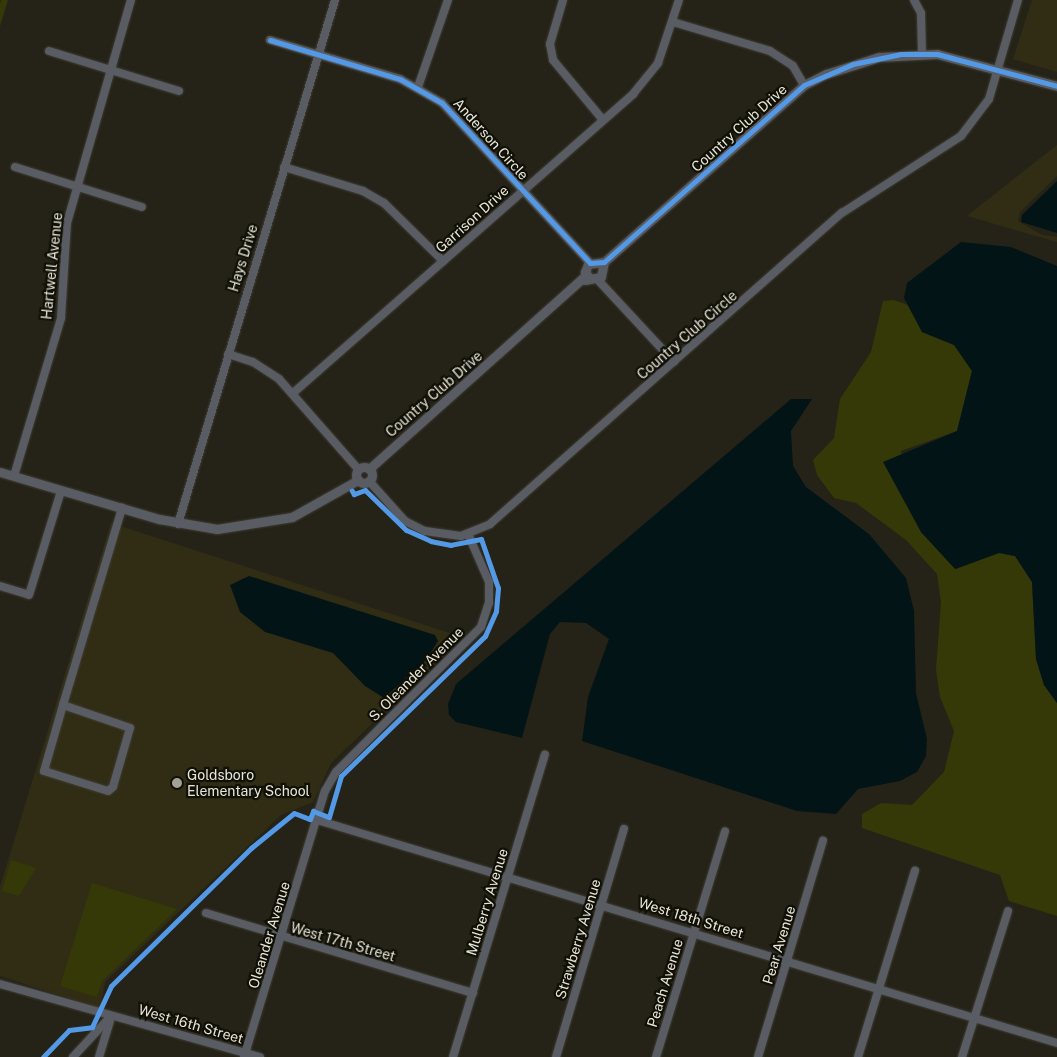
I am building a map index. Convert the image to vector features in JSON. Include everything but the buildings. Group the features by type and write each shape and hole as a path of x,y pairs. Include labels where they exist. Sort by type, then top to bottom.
{"street":[{"name":"Hartwell Avenue","path":"14,476 60,318 67,223 112,70 130,0"},
{"name":"Hays Drive","path":"178,524 334,0"},
{"path":"418,86 448,0"},
{"path":"563,0 550,44 553,60 603,120"},
{"name":"Garrison Drive","path":"293,394 603,120 646,79 673,22 679,0"},
{"path":"914,0 921,13 922,54"},
{"name":"Country Club Circle","path":"369,481 405,521 443,535 468,534 490,524 842,213 961,136 989,99 1018,0"},
{"path":"673,22 770,51 793,66 804,85"},
{"name":"Anderson Circle","path":"270,40 418,86 463,123 674,362"},
{"path":"49,51 179,90"},
{"name":"Country Club Drive","path":"370,469 804,85 853,64 922,54 998,68 1057,86"},
{"path":"284,167 363,191 384,203 443,261"},
{"path":"15,168 142,207"},
{"path":"228,354 266,370 293,394 358,469 358,480"},
{"path":"0,472 178,524 217,529 266,525 316,507 358,480 369,481 370,469 358,469"},
{"path":"0,586 29,595 61,490"},
{"path":"63,705 129,726 113,787 104,792 44,773 63,705 122,508"},
{"name":"S. Oleander Avenue","path":"317,820 336,772 481,626 489,603 489,582 468,534"},
{"name":"Mulberry Avenue","path":"454,1057 545,755"},
{"name":"West 18th Street","path":"317,820 694,932 1057,1043"},
{"name":"Oleander Avenue","path":"245,1055 317,820"},
{"name":"Strawberry Avenue","path":"556,1057 624,829"},
{"name":"Peach Avenue","path":"656,1057 725,831"},
{"name":"Pear Avenue","path":"758,1057 823,841"},
{"path":"858,1057 915,870"},
{"path":"962,1057 1008,911"},
{"name":"West 17th Street","path":"206,913 473,993"},
{"name":"West 16th Street","path":"0,984 112,1016 146,1022 245,1055 260,1057"},
{"path":"73,1057 112,1016"},
{"path":"99,1057 112,1016"}],"shaded area":[{"path":"1032,0 1057,0 1057,72 1013,59"},
{"path":"1057,145 1057,176 1020,212 1018,221 1042,235 1057,237 1057,242 967,216"},
{"path":"1057,181 1057,233 1021,222 1022,215"},
{"path":"961,242 1011,247 1057,266 1057,703 1044,685 1036,659 1032,582 1015,556 999,553 955,569 921,532 883,462 957,431 972,371 954,345 922,332 904,298 907,283"},
{"path":"791,399 812,399 791,431 793,466 806,487 869,534 906,578 914,611 916,693 927,739 926,756 917,772 900,781 858,789 836,814 797,811 582,741 588,697 609,639 586,623 560,622 550,634 522,738 456,722 449,715 448,704 456,684"},
{"name":"Goldsboro Elementary School","path":"111,523 462,637 331,763 313,802 281,815 105,982 100,1008 0,976 0,887"},
{"path":"249,576 435,635 438,641 426,660 384,698 365,686 333,653 265,632 240,612 230,585"}],"green space":[{"path":"1,0 8,0 0,26 0,4"},
{"path":"894,300 908,305 922,332 954,345 972,371 957,431 901,451 905,500 921,532 956,569 999,553 1015,556 1032,582 1036,659 1044,685 1057,703 1057,916 1009,901 1000,875 862,828 862,814 881,803 912,805 944,772 954,731 940,697 936,670 941,602 937,574 906,540 856,503 834,498 817,475 813,460 834,438 840,399 871,352 883,301"},
{"path":"11,860 36,868 19,896 2,891"},
{"path":"92,883 177,909 102,981 97,997 60,986"}],"cycle path":[{"path":"270,40 400,79 442,103 590,263 604,262 804,85 853,64 901,54 937,54 1057,86"},
{"path":"43,1057 69,1030 92,1027 111,986 251,848 294,813 310,819 313,811 329,817 341,776 485,636 496,611 498,588 481,539 451,545 431,541 406,530 365,490 354,494 352,491"}],"place":[{"name":"Goldsboro Elementary School","path":"177,783"}]}
